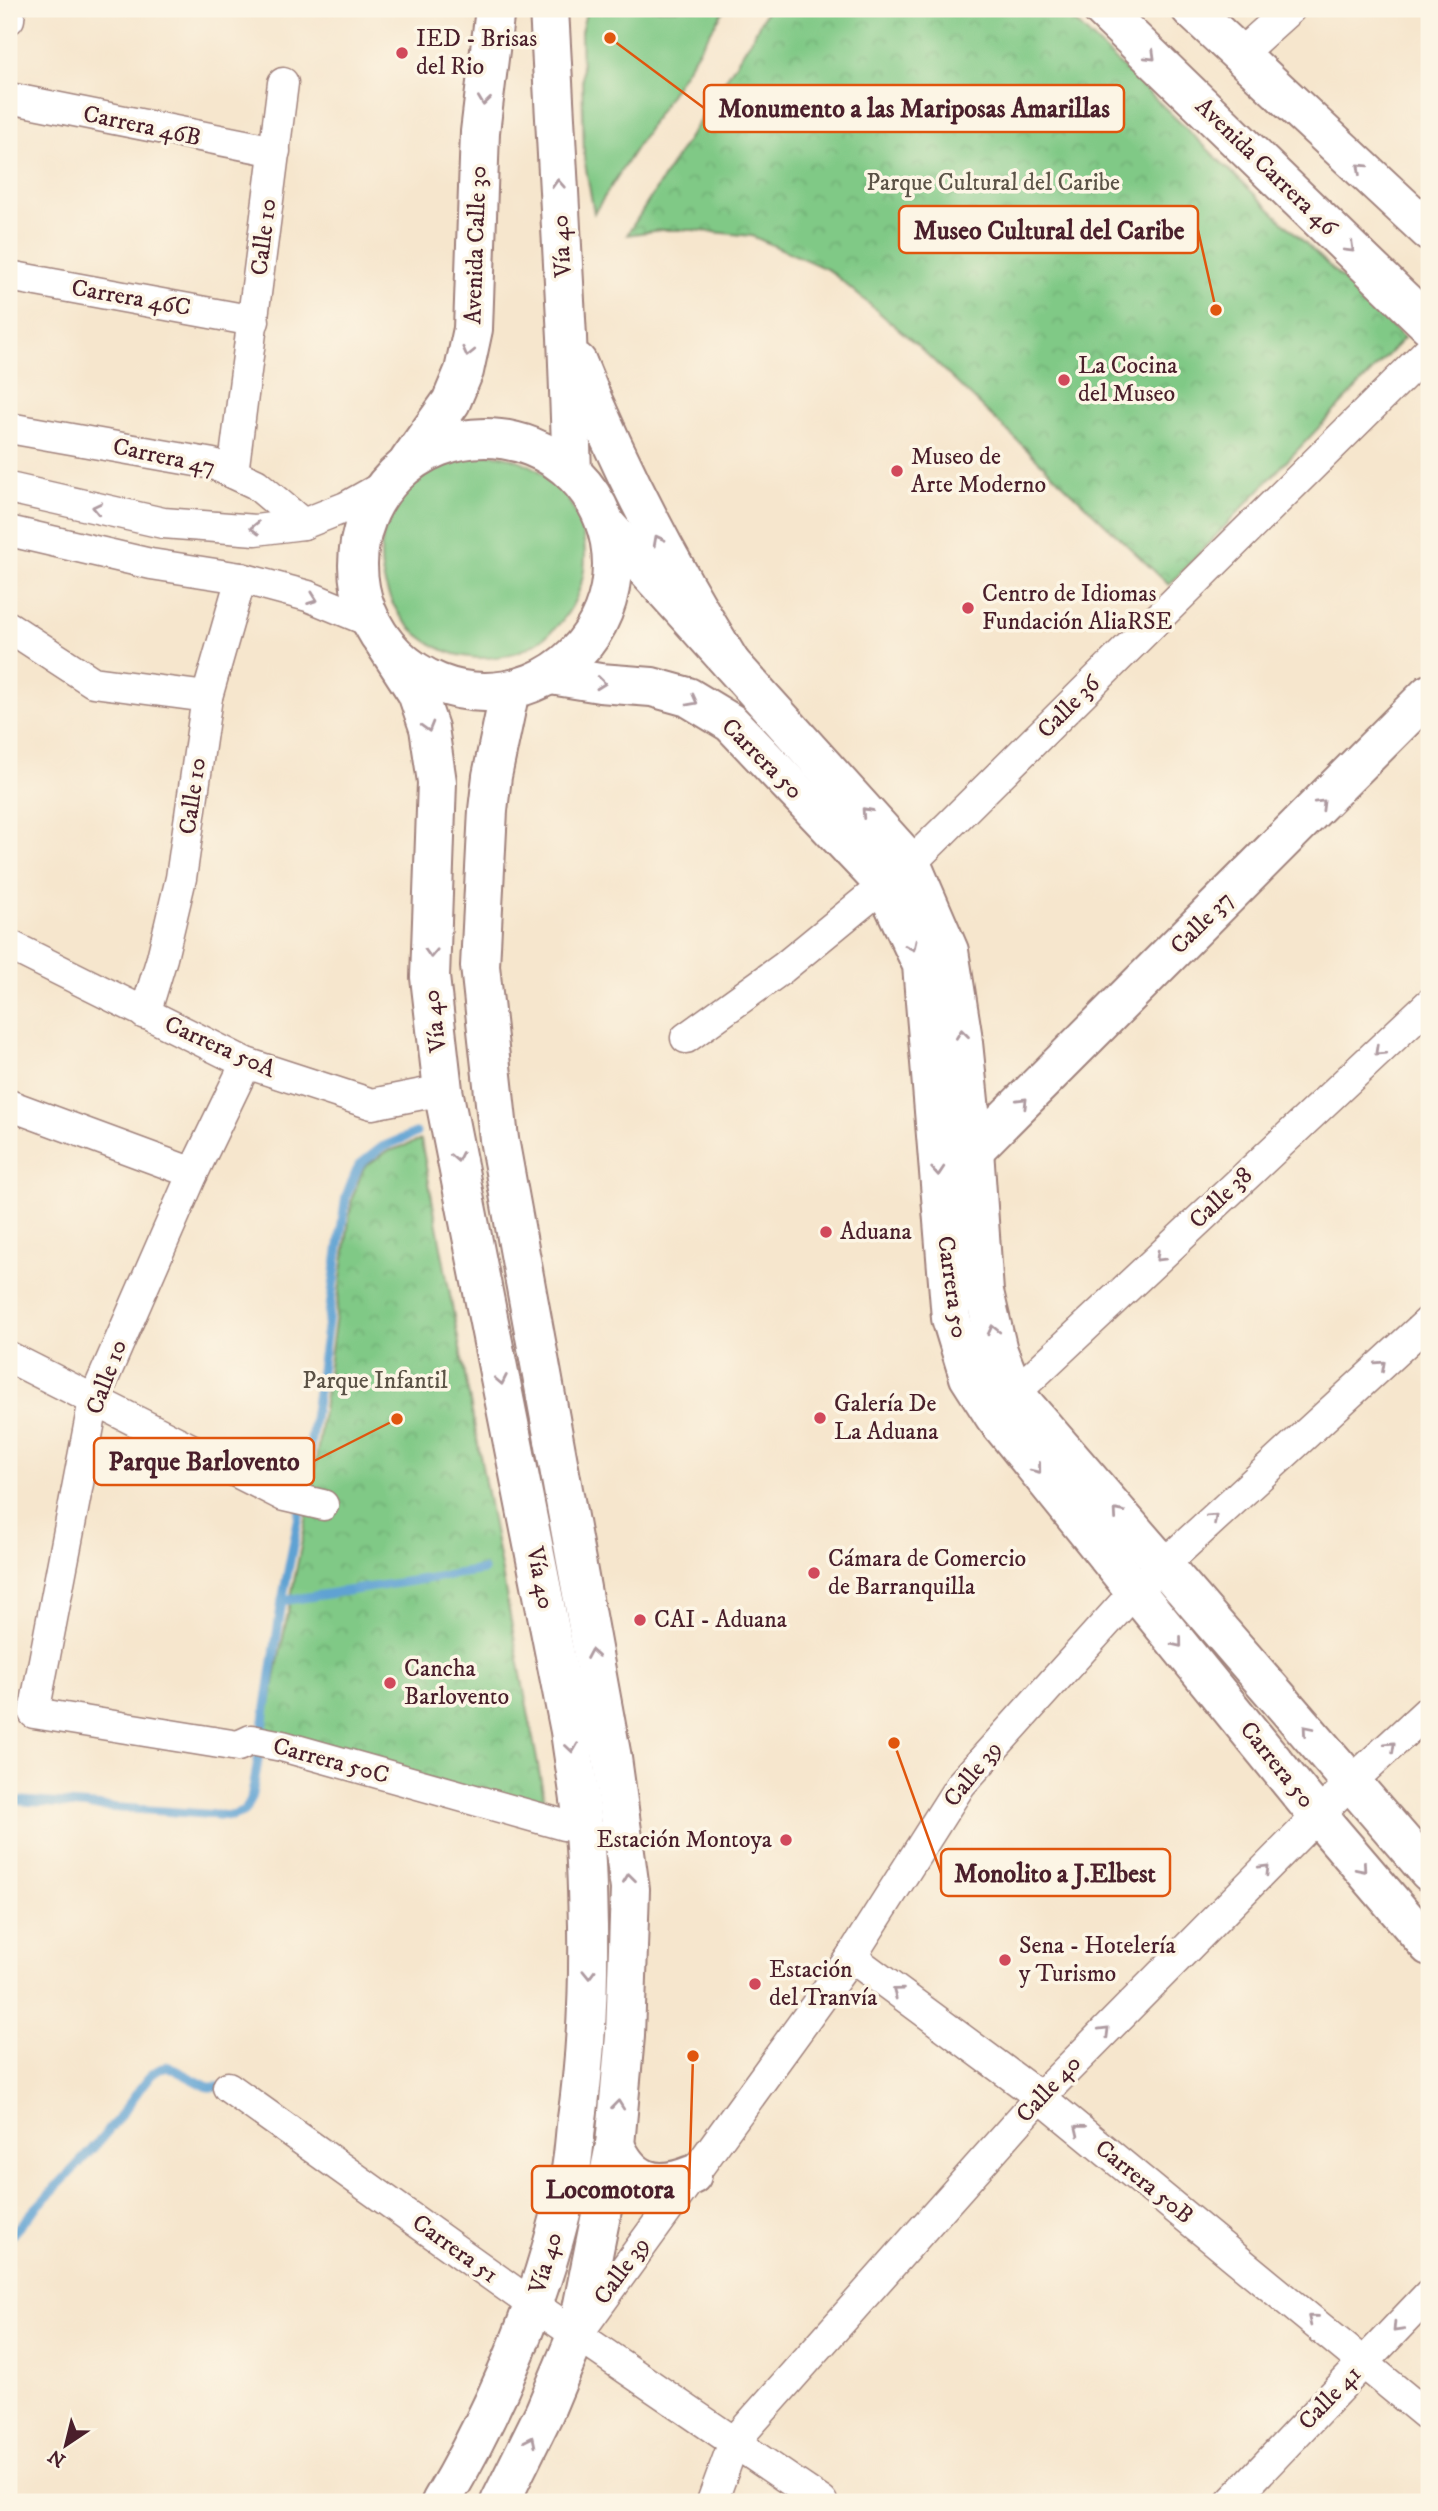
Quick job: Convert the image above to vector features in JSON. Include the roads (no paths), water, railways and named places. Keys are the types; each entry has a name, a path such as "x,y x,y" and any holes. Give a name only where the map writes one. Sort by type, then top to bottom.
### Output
{"main road":[{"name":"Avenida Calle 30","path":"379,633 361,594 358,565 361,536 371,508 451,402 464,371 473,329 480,132 495,9"},
{"name":"Avenida Carrera 46","path":"1102,9 1429,325"},
{"path":"1191,9 1429,231"},
{"name":"Vía 40","path":"553,12 572,472"},
{"path":"567,337 601,422 639,504 682,585 730,662"},
{"path":"379,633 411,668 442,685 475,692 509,691 551,675 578,653 598,625 610,593 613,559 606,525 592,497 572,472 542,452 509,440 472,439 437,447 397,475"},
{"name":"Carrera 50","path":"606,525 730,662 897,874 949,951 962,1033 984,1292 998,1351 1003,1404 1135,1591 1318,1816 1429,1946"},
{"name":"Vía 40","path":"379,633 417,693 435,756 437,782 430,976 443,1090 569,1731 584,1827 589,1989 585,2064 569,2181 550,2254 533,2305 498,2391 441,2502"},
{"name":"Carrera 50","path":"551,675 600,683 652,687 688,696 731,723 897,874 922,965 951,1318 969,1377 1003,1404 1163,1564 1429,1872"},
{"name":"Vía 40","path":"500,2502 544,2413 578,2334 614,2145 625,2036 630,1889 612,1758 499,1139 480,966 488,810 509,691"},
{"name":"Calle 37","path":"974,1150 1429,694"},
{"path":"614,2145 622,2162 636,2175 654,2182 674,2182 692,2175"}],"street":[{"path":"9,19 10,9"},
{"path":"1239,55 1290,9"},
{"name":"Calle 10","path":"233,473 283,83"},
{"name":"Carrera 46B","path":"9,98 275,151"},
{"name":"Carrera 46C","path":"9,276 254,321"},
{"name":"Calle 36","path":"686,1038 783,968 897,874 1429,350"},
{"name":"Carrera 47","path":"9,428 213,464 256,484 303,524"},
{"path":"9,488 163,523 256,530 303,524 346,507 397,475"},
{"path":"9,531 151,564 242,578 308,596 379,633"},
{"name":"Calle 10","path":"145,1014 162,958 181,878 207,697 242,578"},
{"path":"9,627 93,682 207,697"},
{"name":"Carrera 50A","path":"9,945 246,1063 372,1104 443,1090"},
{"name":"Calle 38","path":"1003,1404 1429,1004"},
{"name":"Calle 10","path":"34,1713 94,1400 193,1173 246,1063"},
{"path":"9,1105 193,1173"},
{"name":"Calle 39","path":"578,2334 851,1957 961,1784 1135,1591 1429,1321"},
{"path":"9,1357 288,1498 323,1505"},
{"name":"Calle 40","path":"712,2502 734,2442 1040,2097 1352,1781 1429,1710"},
{"name":"Carrera 50C","path":"34,1713 238,1746 251,1740 282,1746 564,1825 584,1827"},
{"name":"Carrera 50B","path":"851,1957 1040,2097 1429,2417"},
{"name":"Carrera 51","path":"229,2087 533,2305 822,2502"},
{"name":"Calle 41","path":"1231,2502 1429,2294"}],"waterway":[{"path":"9,1800 232,1816 245,1811 251,1799 257,1767 282,1601 303,1496 346,1196 359,1165 382,1147 416,1133"},
{"path":"282,1601 483,1570"},
{"path":"9,2238 101,2139 145,2081 155,2072 167,2066 208,2087 223,2087"}],"place":[{"name":"Monumento a las Mariposas Amarillas","path":"610,38"},
{"name":"IED - Brisas del Rio","path":"402,53"},
{"name":"Museo Cultural del Caribe","path":"1216,310"},
{"name":"La Cocina del Museo","path":"1064,380"},
{"name":"Museo de Arte Moderno","path":"897,471"},
{"name":"Centro de Idiomas Fundación AliaRSE","path":"968,608"},
{"name":"Aduana","path":"826,1232"},
{"name":"Galería De La Aduana","path":"820,1418"},
{"name":"Parque Barlovento","path":"397,1419"},
{"name":"Cámara de Comercio de Barranquilla","path":"814,1573"},
{"name":"CAI - Aduana","path":"640,1620"},
{"name":"Cancha Barlovento","path":"390,1683"},
{"name":"Monolito a J.Elbest","path":"894,1743"},
{"name":"Estación Montoya","path":"786,1840"},
{"name":"Sena - Hotelería y Turismo","path":"1005,1960"},
{"name":"Estación del Tranvía","path":"755,1984"},
{"name":"Locomotora","path":"693,2056"}],"park label":[{"name":"Parque Cultural del Caribe","path":"993,183"},
{"name":"Parque Infantil","path":"375,1381"}]}
